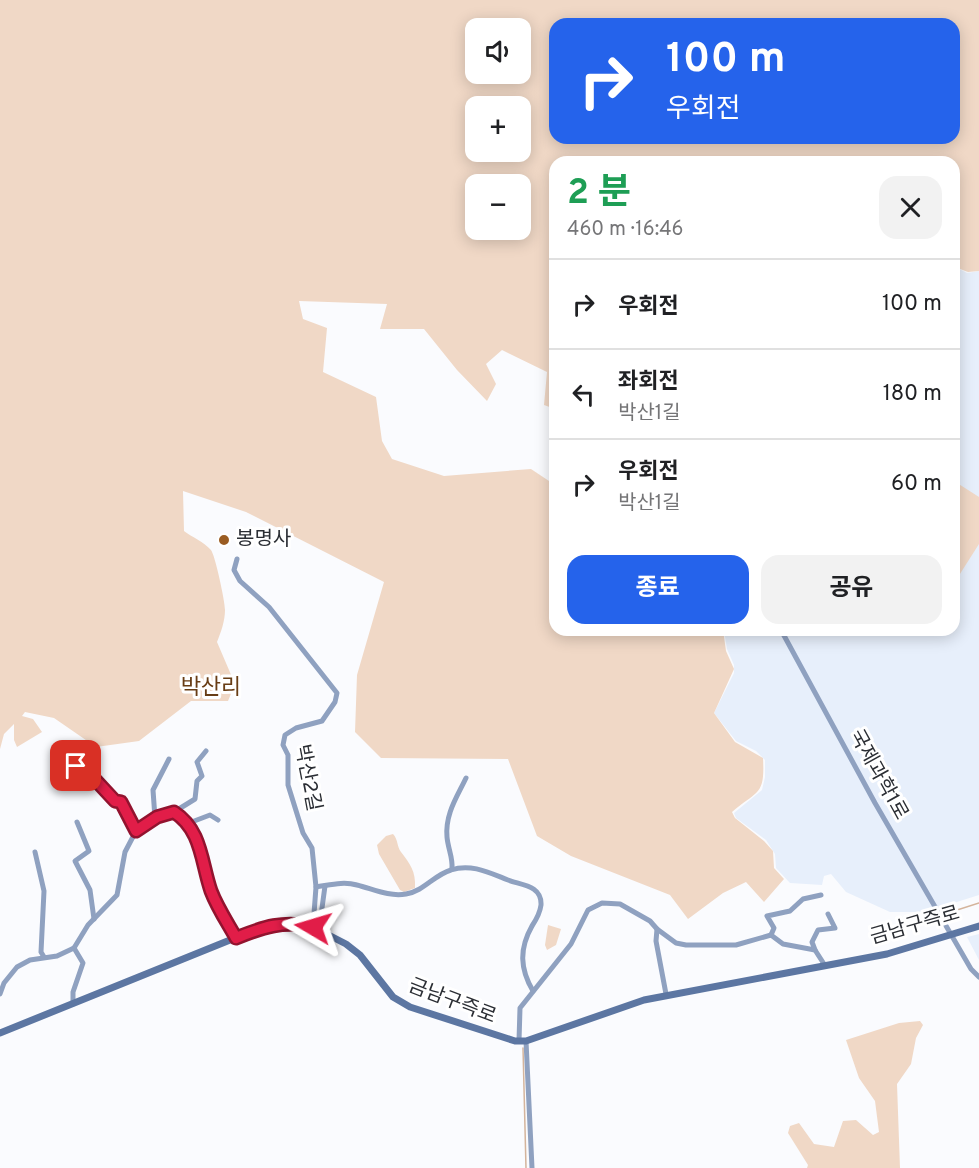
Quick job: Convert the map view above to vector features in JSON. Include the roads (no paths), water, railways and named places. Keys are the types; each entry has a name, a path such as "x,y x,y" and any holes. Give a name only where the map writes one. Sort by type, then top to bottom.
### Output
{"main road":[{"name":"금남구즉로","path":"0,1033 277,923 295,922 316,928 353,950 393,997 410,1007 492,1035 523,1041 666,994 887,954 979,926"}],"street":[{"name":"박산2길","path":"237,559 234,570 240,581 269,607 337,693 335,702 322,722 296,728 285,735 283,745 288,755 288,785 303,833 312,848 316,887 316,928"},
{"name":"국제과학1로","path":"784,636 875,803 971,969 979,977"},
{"path":"0,994 4,983 17,967 30,960 57,956 74,948 80,935 117,895 125,852 136,831 154,818 174,812 195,799 197,781 202,776 197,762 206,751"},
{"path":"154,818 153,790 169,759"},
{"path":"66,771 76,766 89,773 110,796 121,802 136,831"},
{"path":"452,869 453,854 447,835 450,809 466,778"},
{"path":"174,812 189,823 199,847 211,891 236,938"},
{"path":"189,823 210,815 218,820"},
{"path":"77,822 89,851 75,861 90,890 94,919"},
{"path":"35,852 44,891 41,952 44,957"},
{"path":"316,887 347,883 383,892 405,894 426,886 452,869 486,870 509,880 524,883 536,891 541,906 527,936 522,954 524,975 533,991"},
{"path":"316,928 325,886"},
{"path":"771,935 774,928 767,916 790,911 803,899 821,895"},
{"path":"532,1168 520,1008 572,944 583,916 595,905 610,902 620,904 650,921 676,943 686,945 736,945 771,935"},
{"path":"824,964 812,942 818,930 835,928 828,914"},
{"path":"657,929 656,941 666,994"},
{"path":"771,935 783,944 815,950"},
{"path":"72,1004 73,992 83,963 74,948"}],"waterway":[{"path":"954,911 979,903"},
{"path":"523,1048 526,1168"}],"place":[{"name":"봉명사","path":"224,540"}],"district":[{"name":"박산리","path":"211,688"}]}
